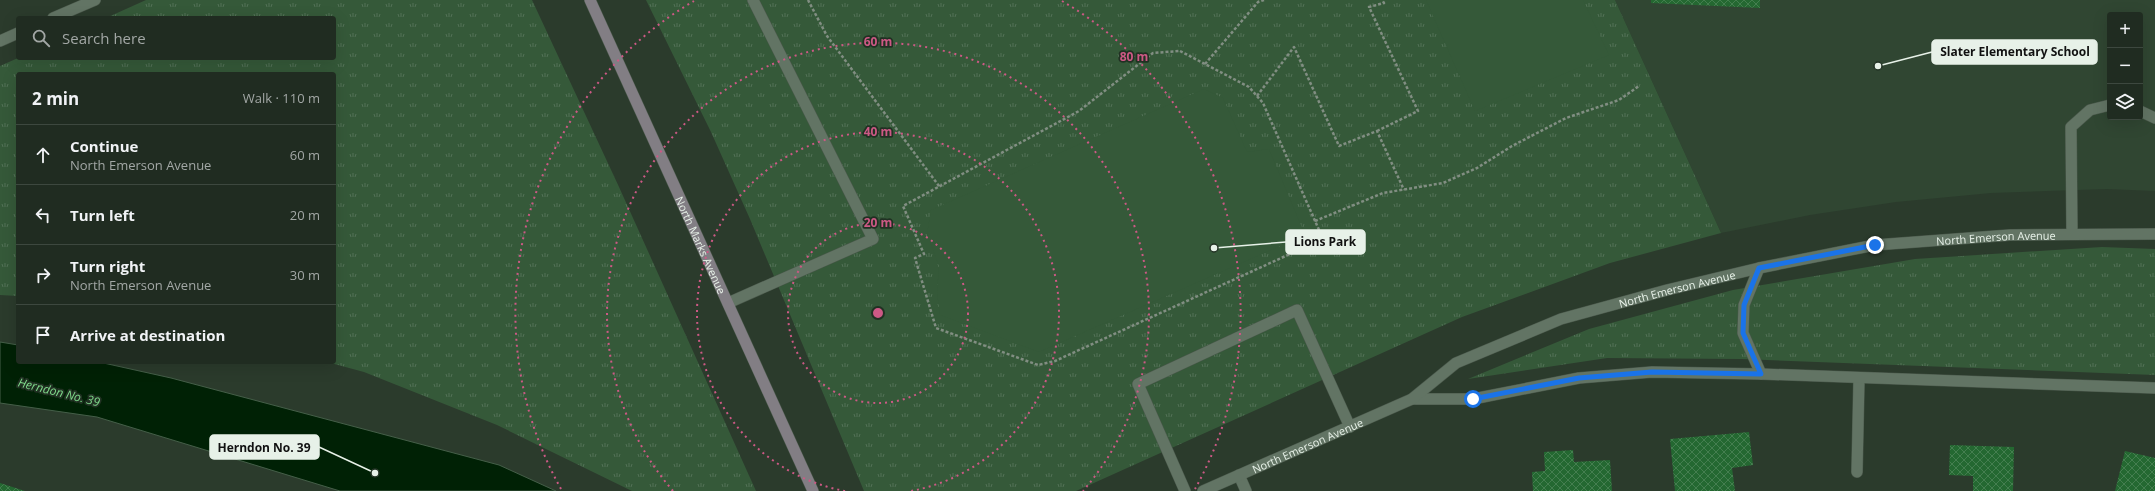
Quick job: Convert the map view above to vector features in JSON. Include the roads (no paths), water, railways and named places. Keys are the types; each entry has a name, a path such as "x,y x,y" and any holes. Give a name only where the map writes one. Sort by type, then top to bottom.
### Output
{"main road":[{"name":"North Marks Avenue","path":"590,0 813,491"}],"street":[{"path":"58,16 95,0"},
{"path":"728,303 873,239 753,0"},
{"path":"0,41 16,34"},
{"path":"2072,234 2071,127 2090,110 2107,106"},
{"path":"2143,112 2155,118"},
{"name":"North Emerson Avenue","path":"1203,491 1412,398 1456,363 1561,319 1667,290 1759,268 1875,245 2010,235 2155,234"},
{"path":"1759,268 1744,305 1743,333 1761,374"},
{"path":"1186,491 1138,384 1297,310 1350,426"},
{"name":"North Emerson Avenue","path":"1412,398 1473,399 1579,378 1652,372 1761,374 1859,379 2155,388"},
{"path":"1857,472 1859,379"},
{"path":"1239,475 1246,491"}],"water":[{"path":"0,342 16,345 16,364 108,364 171,378 499,465 556,491 340,491 97,417 0,403"}],"place":[{"name":"Slater Elementary School","path":"1878,66"},
{"name":"Lions Park","path":"1214,248"},
{"name":"Herndon No. 39","path":"375,473"}]}
